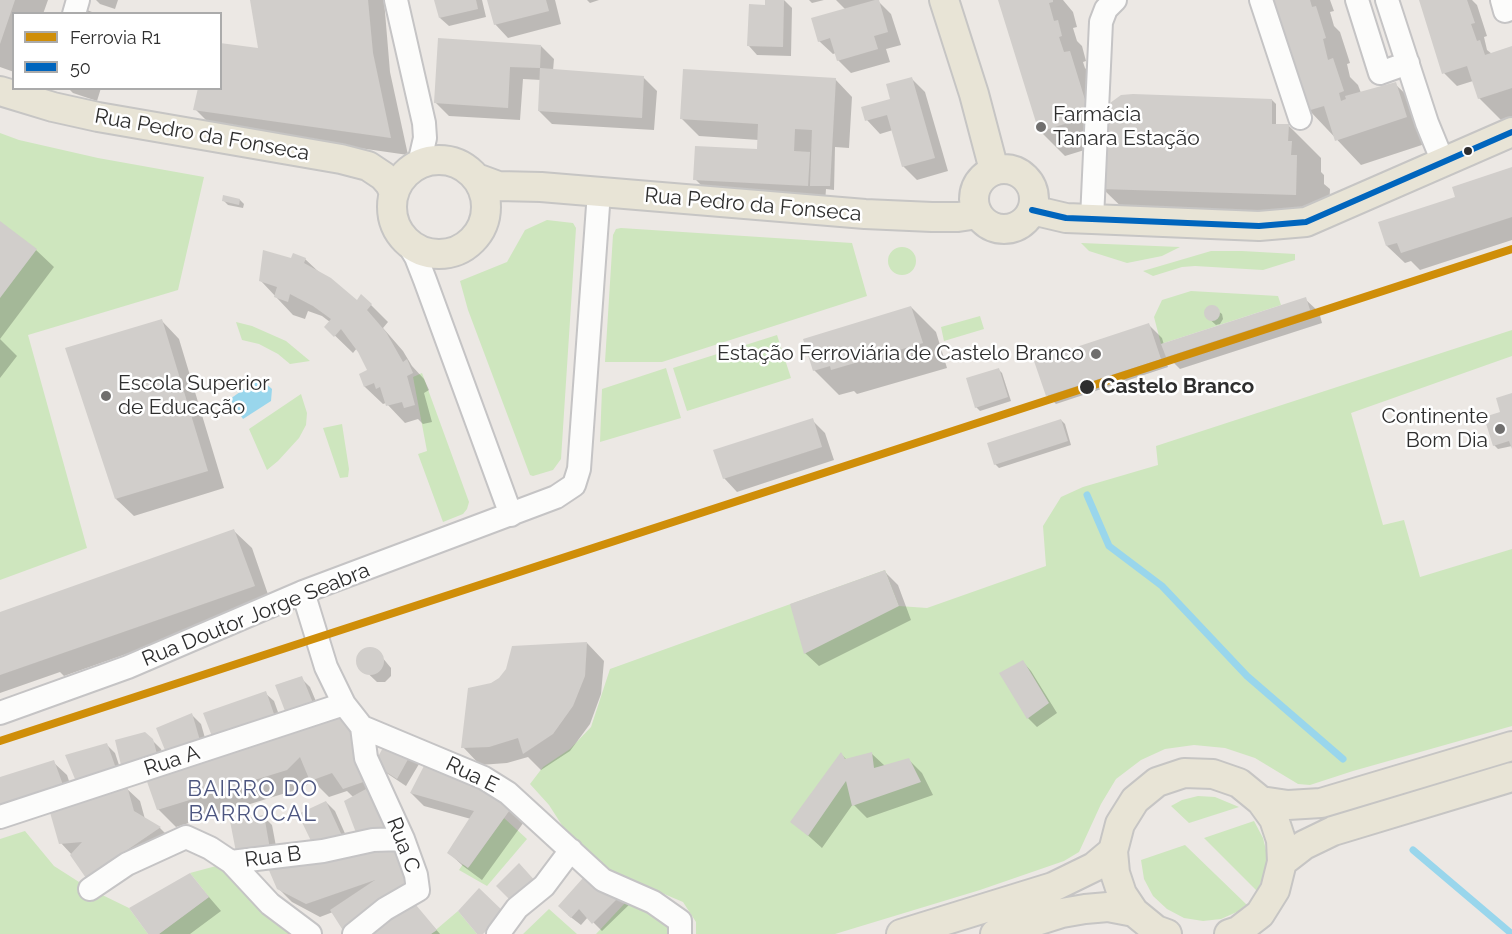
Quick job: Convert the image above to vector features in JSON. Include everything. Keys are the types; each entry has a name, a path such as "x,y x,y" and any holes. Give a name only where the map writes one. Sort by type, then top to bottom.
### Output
{"main road":[{"path":"944,0 974,94 994,170"},
{"name":"Rua Pedro da Fonseca","path":"0,91 53,98 98,117 368,166 383,176 394,193"},
{"path":"1032,210 1066,218 1259,226 1306,222 1512,132"},
{"path":"432,160 452,161 470,170 479,179 485,193 487,208 484,223 478,235 469,244 451,253 431,254 418,250 400,234 392,214 394,193 399,181 408,171 432,160"},
{"path":"1012,169 1026,178 1034,193 1032,210 1022,222 1004,229 988,224 978,214 973,196 975,188 980,180 994,170 1012,169"},
{"name":"Rua Pedro da Fonseca","path":"479,179 498,186 541,187 865,214 932,218 978,214"},
{"path":"484,223 503,203 528,188"},
{"path":"1261,801 1288,805 1321,803 1512,746"},
{"path":"1167,934 1156,930 1134,912 1122,894 1115,873 1113,851 1120,824 1135,800 1158,782 1184,773 1213,774 1239,783 1261,801 1274,819 1281,840 1282,862 1275,890 1260,914 1238,931 1229,934"},
{"path":"1282,862 1304,845 1333,831 1512,777"},
{"path":"901,934 1053,887 1094,867 1113,851"},
{"path":"995,934 1062,913 1085,909 1108,907 1134,912"}],"street":[{"path":"396,0 424,123 425,138 419,164"},
{"path":"1092,219 1101,22 1106,9 1115,0"},
{"path":"1261,0 1300,118"},
{"path":"1357,0 1380,73 1408,63"},
{"path":"1387,0 1427,123 1443,162"},
{"path":"1502,0 1505,11 1512,8"},
{"name":"Rua Doutor Jorge Seabra","path":"0,713 128,667 303,592 511,515 556,497 574,485 578,478 599,192"},
{"path":"407,242 425,280 511,515"},
{"name":"Rua E","path":"303,592 327,667 344,704 362,727 484,778 508,793 603,880 652,902 680,921 680,934"},
{"name":"Rua A","path":"0,817 344,704"},
{"name":"Rua C","path":"354,934 385,909 418,890 416,875 403,839 366,758 362,727"},
{"name":"Rua B","path":"90,889 127,864 186,837 210,848 231,862 323,851 374,840 403,839"},
{"path":"498,934 517,908 544,886 571,850"},
{"path":"231,862 270,904 310,934"}],"green space":[{"path":"0,133 19,140 98,158 204,177 178,290 28,335 87,548 0,580"},
{"path":"547,220 573,223 576,228 561,459 553,470 533,476 530,475 468,310 460,281 507,262 525,230"},
{"path":"616,229 852,243 867,296 662,362 605,362 613,235"},
{"path":"1081,243 1180,247 1162,256 1127,263 1089,251"},
{"path":"902,247 912,251 916,261 912,271 902,275 892,271 888,261 892,251"},
{"path":"1211,251 1295,254 1295,260 1263,270 1195,266 1182,267 1153,276 1143,271"},
{"path":"1191,291 1278,296 1281,305 1161,344 1154,317 1162,300"},
{"path":"980,316 984,329 944,341 941,327"},
{"path":"236,322 252,326 286,341 310,361 290,364 278,354 259,344 242,340"},
{"path":"1512,330 1512,356 1351,413 1383,525 1404,520 1420,577 1512,549 1512,726 1310,785 1298,784 1255,758 1225,748 1194,745 1165,749 1141,760 1116,779 1101,804 1079,852 1064,861 980,890 835,934 696,934 696,922 683,902 612,872 567,833 549,805 530,784 543,767 570,749 591,727 610,669 885,570 899,606 927,608 1046,566 1043,526 1061,497 1083,487 1158,465 1156,446"},
{"path":"777,335 791,378 687,411 673,368"},
{"path":"666,368 681,418 600,442 602,389"},
{"path":"422,373 469,502 463,514 443,522 418,454 427,451 413,377"},
{"path":"301,394 307,413 306,425 299,438 267,470 249,429"},
{"path":"342,424 349,469 348,477 340,478 323,428"},
{"path":"1198,796 1215,797 1239,807 1189,823 1171,806 1182,800"},
{"path":"504,818 527,839 487,886 459,870 463,864 469,867"},
{"path":"1254,821 1263,838 1267,854 1266,870 1257,891 1204,838"},
{"path":"25,831 54,866 90,889 129,908 148,934 0,934 0,839"},
{"path":"1185,845 1247,904 1239,911 1221,919 1203,921 1184,918 1167,909 1153,896 1144,879 1141,860"},
{"path":"231,862 307,934 159,934 209,897 190,873"},
{"path":"653,902 680,934 596,934 625,903"},
{"path":"549,909 577,934 523,934"},
{"path":"458,911 477,934 431,934"}],"water":[{"path":"254,382 264,382 272,389 271,401 243,419 230,399"}],"building":[{"path":"0,0 15,0 0,44"},
{"path":"250,0 368,0 373,53 391,138 193,110 198,90 222,90 222,43 258,48"},
{"path":"434,0 476,0 478,9 439,18"},
{"path":"487,0 546,0 549,11 494,25"},
{"path":"765,0 784,0 783,47 747,46 749,4 765,5"},
{"path":"879,0 888,32 874,36 878,49 837,61 830,38 818,42 811,18"},
{"path":"998,0 1053,0 1049,3 1054,21 1058,20 1062,36 1059,37 1064,52 1070,51 1090,116 1039,132"},
{"path":"1272,0 1310,0 1312,7 1316,6 1326,38 1323,39 1328,60 1333,58 1344,91 1339,93 1341,101 1346,99 1345,96 1396,82 1407,117 1335,141 1324,106 1307,111"},
{"path":"1419,0 1467,0 1475,23 1471,24 1485,55 1512,46 1512,88 1478,99 1467,66 1442,74"},
{"path":"438,38 541,45 540,68 510,67 508,108 434,103"},
{"path":"540,68 644,76 642,118 538,111"},
{"path":"683,69 836,78 830,186 810,186 812,130 795,129 794,151 810,152 808,186 693,180 695,146 757,149 758,124 680,119"},
{"path":"912,77 935,158 902,167 887,115 865,121 861,107 890,99 886,84"},
{"path":"1121,95 1272,99 1272,124 1289,124 1288,141 1292,141 1291,155 1297,155 1296,195 1101,189 1106,117 1108,118 1110,103"},
{"path":"1512,167 1512,217 1401,253 1397,243 1386,246 1378,222 1455,197 1452,187"},
{"path":"223,195 240,199 239,205 222,201"},
{"path":"0,221 37,249 0,298"},
{"path":"263,250 291,258 293,253 306,258 304,263 331,278 357,300 361,294 372,304 367,310 386,332 403,362 407,359 413,373 407,376 415,405 404,408 402,402 386,406 380,387 376,389 374,383 364,387 359,374 367,370 358,352 341,329 334,337 324,327 331,319 290,294 288,302 274,297 277,287 259,281"},
{"path":"1306,297 1310,310 1166,357 1161,344"},
{"path":"1212,305 1220,313 1212,321 1204,313"},
{"path":"911,306 923,343 831,370 830,366 813,371 803,339"},
{"path":"162,319 208,471 115,499 65,348"},
{"name":"Estação Ferroviária de Castelo Branco","path":"1149,323 1161,359 1046,396 1034,361"},
{"path":"999,368 1008,397 975,408 966,378"},
{"name":"Continente Bom Dia","path":"1512,393 1512,449 1509,441 1493,446 1484,417 1500,412 1496,398"},
{"path":"813,418 822,447 723,479 713,450"},
{"path":"1061,419 1068,441 994,465 987,443"},
{"path":"234,529 255,586 0,675 0,612"},
{"path":"885,570 899,606 804,654 790,604"},
{"path":"587,642 585,676 573,706 553,734 523,754 518,738 489,747 461,748 468,688 491,683 499,678 506,669 512,646"},
{"path":"370,647 380,651 384,661 380,671 370,675 360,671 356,661 360,651"},
{"path":"1023,660 1049,703 1027,719 999,673"},
{"path":"302,676 313,703 285,711 275,685"},
{"path":"266,691 275,717 213,739 203,713"},
{"path":"192,713 201,744 167,755 156,728"},
{"path":"345,714 354,748 369,780 343,789 332,773 310,781 300,757 287,770 157,810 145,776"},
{"path":"145,732 153,739 157,754 121,765 115,740"},
{"path":"107,743 118,774 75,779 65,755"},
{"path":"385,744 411,754 397,779 374,764"},
{"path":"841,752 845,759 872,752 874,768 909,758 921,782 852,806 846,781 808,836 790,822"},
{"path":"54,760 63,785 0,806 0,777"},
{"path":"426,762 517,800 468,868 447,853 474,811 410,793"},
{"path":"127,786 134,811 161,827 86,878 70,855 82,842 59,844 49,809"},
{"path":"366,789 389,830 358,838 344,801"},
{"path":"326,801 343,838 313,845 298,814"},
{"path":"264,815 270,849 236,852 230,821"},
{"path":"399,849 410,884 344,932 330,910 375,880 306,904 277,889 268,868"},
{"path":"519,863 537,883 515,905 496,886"},
{"path":"591,869 626,890 592,924 579,909 571,918 558,906"},
{"path":"190,873 209,897 159,934 148,934 129,908"},
{"path":"479,888 505,913 483,934 477,934 458,911"},
{"path":"416,905 437,930 431,934 368,934"}],"waterway":[{"path":"1087,495 1109,546 1162,586 1247,676 1343,759"},
{"path":"1413,850 1512,934"}],"rail line":[{"name":"R1","path":"0,741 1512,249"}],"transit line":[{"name":"50","path":"1032,210 1066,218 1259,226 1306,222 1512,132"}],"place":[{"name":"Farmácia Tanara Estação","path":"1041,127"},
{"name":"Estação Ferroviária de Castelo Branco","path":"1096,354"},
{"name":"Castelo Branco","path":"1087,387"},
{"name":"Escola Superior de Educação","path":"106,396"},
{"name":"Continente Bom Dia","path":"1500,429"}],"district":[{"name":"BAIRRO DO BARROCAL","path":"253,802"}]}
